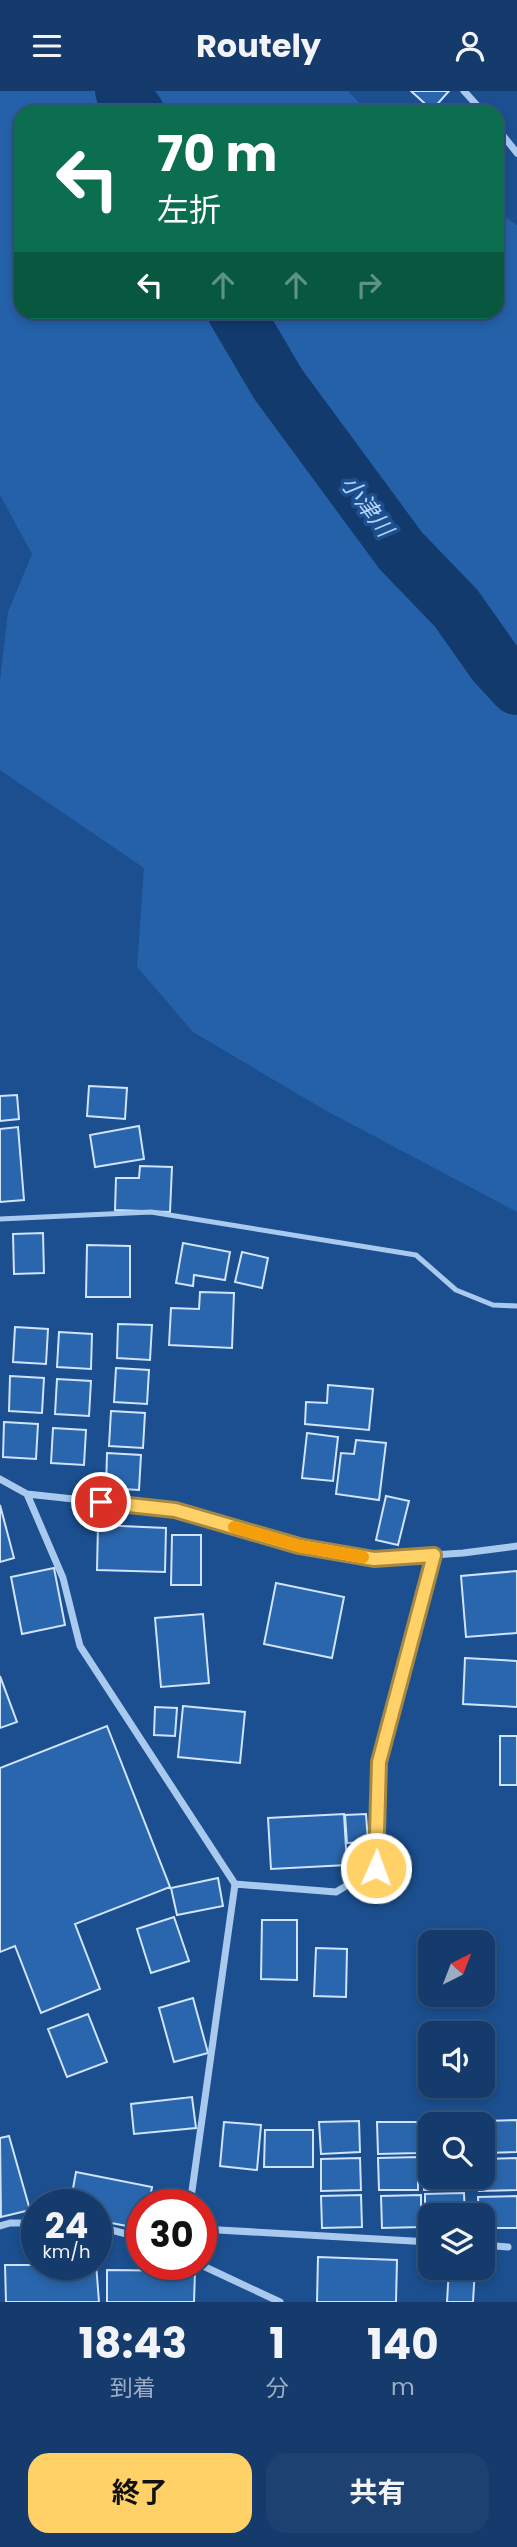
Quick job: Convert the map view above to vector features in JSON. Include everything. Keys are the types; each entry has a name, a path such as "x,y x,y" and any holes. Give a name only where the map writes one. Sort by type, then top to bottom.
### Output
{"street":[{"path":"464,91 477,105"},
{"path":"504,137 517,153"},
{"path":"0,1479 27,1494 175,1510 299,1546 374,1559 517,1546"},
{"path":"27,1494 63,1578 80,1646 235,1884 192,2189"},
{"path":"235,1884 335,1892 376,1868 379,1762 434,1555"},
{"path":"0,2226 21,2223"},
{"path":"217,2230 418,2241"},
{"path":"495,2246 508,2247"},
{"path":"217,2272 280,2302"}],"lane":[{"path":"0,1219 151,1212 416,1255 456,1290 493,1305 517,1306"}],"shaded area":[{"path":"0,91 348,91 361,105 14,105 14,319 504,319 504,217 517,225 517,1212 323,1109 193,1032 137,967 144,868 0,770 0,680 8,612 32,554 0,495"}],"building":[{"path":"411,91 449,91 436,105 426,105"},
{"path":"89,1086 127,1088 125,1119 87,1116"},
{"path":"17,1095 19,1119 0,1121 0,1096"},
{"path":"139,1126 144,1159 95,1167 90,1135"},
{"path":"18,1127 24,1200 0,1202 0,1129"},
{"path":"140,1166 172,1167 170,1212 115,1210 116,1178 139,1178"},
{"path":"43,1233 44,1273 14,1274 13,1234"},
{"path":"183,1243 230,1252 225,1280 194,1275 193,1286 176,1283"},
{"path":"87,1245 130,1246 130,1297 86,1297"},
{"path":"242,1252 268,1258 262,1288 235,1282"},
{"path":"200,1292 234,1293 232,1348 169,1345 171,1308 199,1309"},
{"path":"118,1324 152,1325 150,1360 117,1358"},
{"path":"15,1327 48,1329 46,1364 13,1362"},
{"path":"59,1332 92,1334 91,1369 57,1367"},
{"path":"116,1368 149,1370 147,1404 114,1402"},
{"path":"10,1376 44,1378 42,1413 9,1411"},
{"path":"57,1379 91,1381 89,1416 55,1414"},
{"path":"328,1385 373,1389 369,1430 305,1424 306,1402 327,1403"},
{"path":"111,1411 145,1413 143,1448 109,1446"},
{"path":"4,1422 38,1424 36,1459 3,1457"},
{"path":"53,1428 86,1430 84,1465 51,1463"},
{"path":"307,1433 338,1437 333,1481 302,1478"},
{"path":"356,1440 386,1443 379,1500 336,1494 341,1453 354,1454"},
{"path":"107,1453 141,1455 139,1490 106,1488"},
{"path":"386,1496 409,1501 398,1545 376,1540"},
{"path":"0,1505 14,1558 0,1562"},
{"path":"98,1525 166,1528 165,1572 97,1570"},
{"path":"172,1535 201,1535 201,1585 171,1585"},
{"path":"54,1568 65,1625 22,1634 11,1577"},
{"path":"517,1571 517,1633 466,1637 461,1576"},
{"path":"276,1583 344,1597 332,1658 264,1644"},
{"path":"203,1614 209,1683 161,1687 155,1618"},
{"path":"465,1658 517,1661 517,1707 463,1704"},
{"path":"0,1676 17,1722 0,1728"},
{"path":"183,1706 245,1712 240,1763 178,1757"},
{"path":"155,1707 177,1708 175,1736 154,1735"},
{"path":"107,1726 170,1887 75,1924 100,1989 41,2013 15,1946 0,1952 0,1768"},
{"path":"500,1736 517,1736 517,1785 500,1785"},
{"path":"344,1814 347,1865 271,1869 268,1818"},
{"path":"366,1814 368,1842 347,1843 345,1815"},
{"path":"218,1878 223,1906 177,1915 171,1888"},
{"path":"174,1917 189,1961 151,1973 137,1929"},
{"path":"262,1920 297,1920 297,1980 261,1979"},
{"path":"316,1948 347,1949 346,1997 314,1996"},
{"path":"193,1998 208,2053 174,2062 159,2008"},
{"path":"88,2014 107,2062 67,2077 48,2029"},
{"path":"192,2097 196,2128 134,2134 131,2104"},
{"path":"517,2120 517,2152 495,2153 495,2121"},
{"path":"359,2121 360,2152 321,2154 319,2122"},
{"path":"224,2122 261,2125 257,2170 220,2166"},
{"path":"377,2122 417,2122 418,2153 378,2154"},
{"path":"265,2130 313,2130 313,2167 264,2167"},
{"path":"9,2136 24,2189 21,2189 21,2212 1,2217 0,2138"},
{"path":"418,2157 418,2190 379,2190 378,2158"},
{"path":"360,2158 361,2190 321,2191 321,2159"},
{"path":"517,2158 517,2190 479,2191 495,2189 495,2159"},
{"path":"76,2172 152,2187 126,2189 126,2226 112,2223 112,2189 73,2189"},
{"path":"464,2193 464,2203 425,2203 425,2194"},
{"path":"361,2195 362,2227 322,2228 321,2196"},
{"path":"421,2195 421,2203 418,2203 418,2227 382,2228 381,2196"},
{"path":"517,2196 517,2228 495,2228 495,2203 478,2203 478,2197"},
{"path":"318,2257 397,2260 396,2302 317,2302"},
{"path":"5,2265 21,2265 21,2280 97,2280 99,2302 6,2302"},
{"path":"112,2270 126,2270 126,2280 195,2280 194,2302 107,2302 107,2280 112,2280"},
{"path":"448,2280 474,2280 473,2302 447,2302"}],"waterway":[{"name":"小津川","path":"123,91 130,105"},
{"name":"小津川","path":"240,319 278,384 401,551 456,608 494,662 517,687"}],"slow traffic":[{"path":"234,1527 299,1546 363,1557"}],"route":[{"path":"101,1502 175,1510 299,1546 374,1559 434,1555 379,1762 376,1868"}]}
